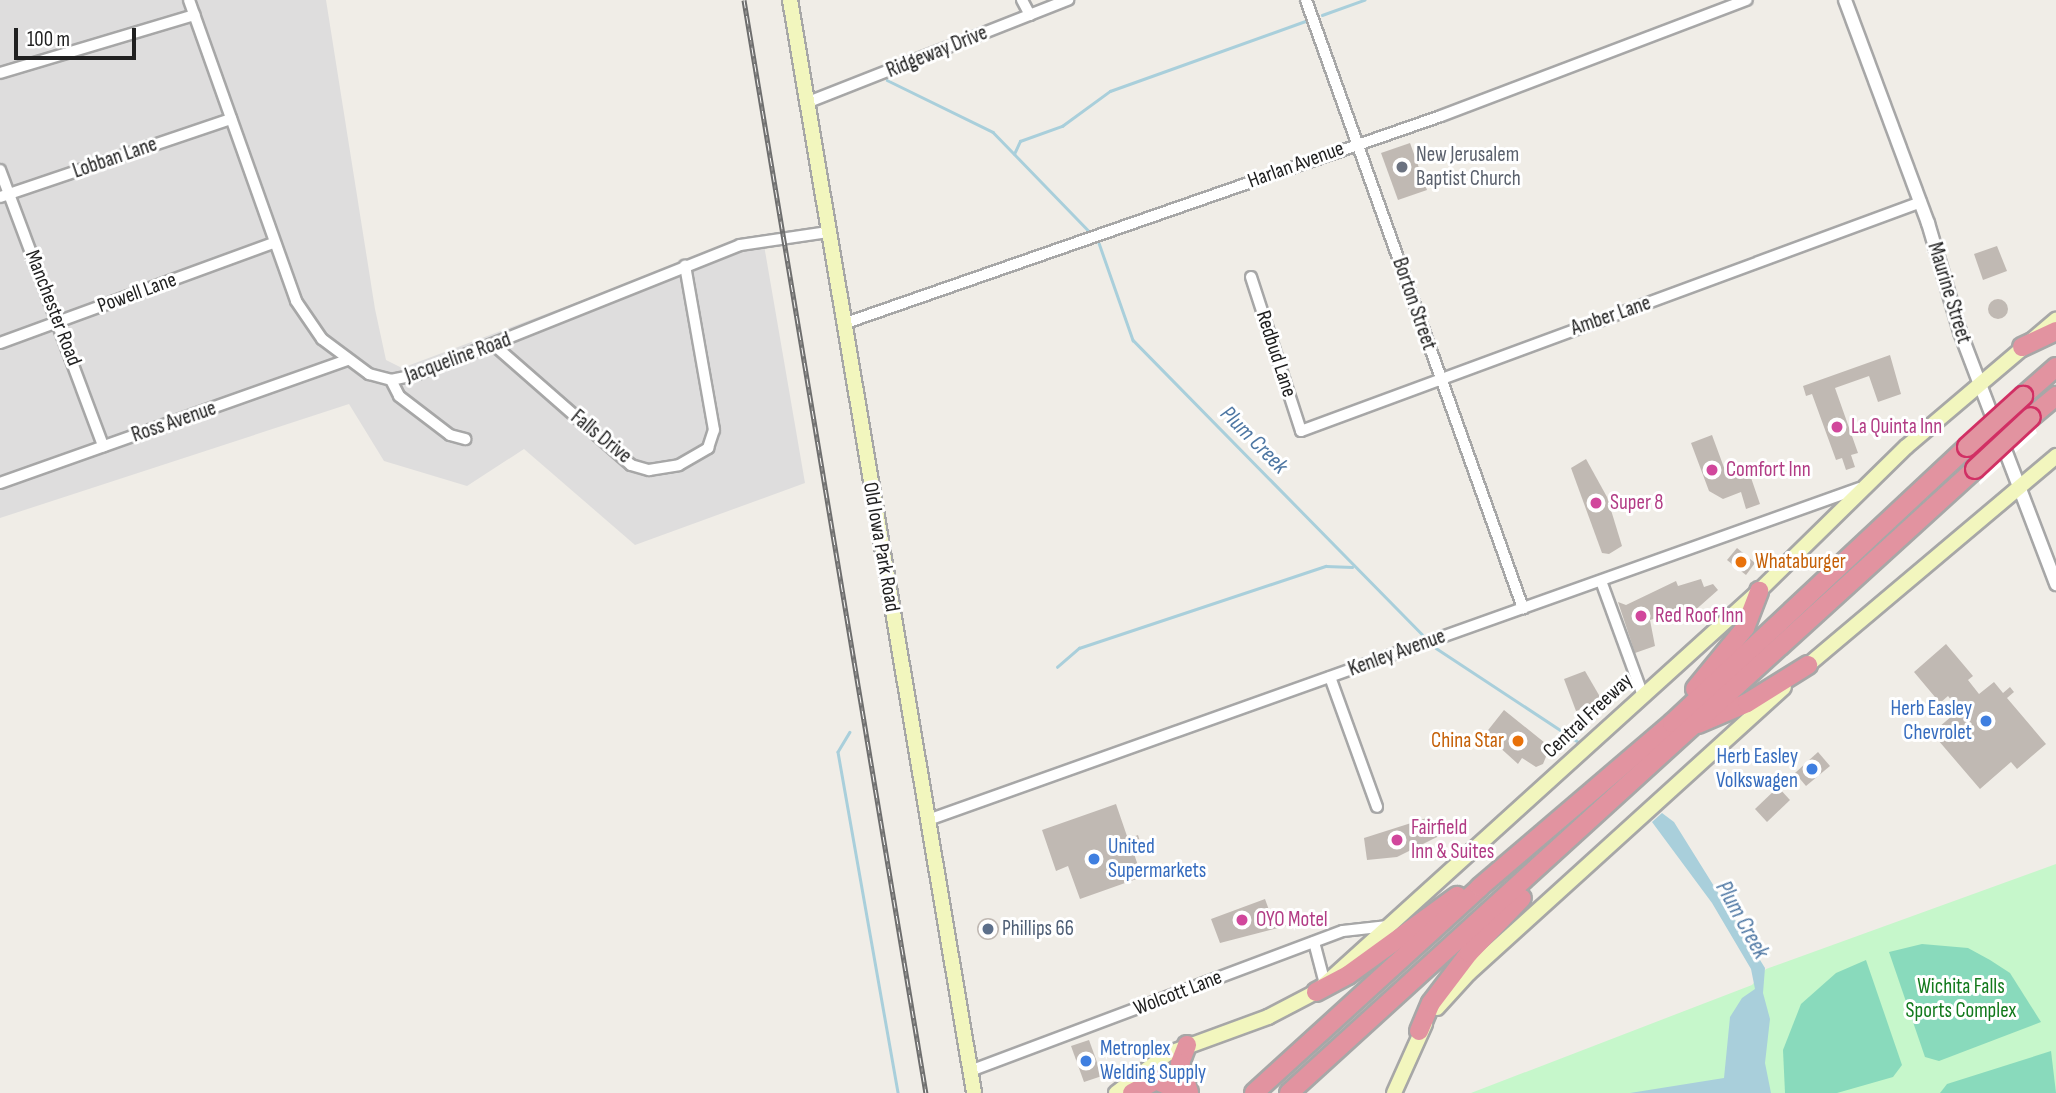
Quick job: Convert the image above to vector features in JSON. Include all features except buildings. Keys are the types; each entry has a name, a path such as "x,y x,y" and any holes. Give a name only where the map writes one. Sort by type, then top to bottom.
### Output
{"highway":[{"path":"2022,347 2056,331"},
{"path":"1289,1093 1565,844 1679,726 1967,447 2056,367"},
{"path":"1254,1093 1480,887 1679,726 2056,396"},
{"path":"1679,726 1745,628 1759,591"},
{"path":"1679,726 1747,703 1808,665"},
{"path":"1419,1031 1431,1003 1469,953 1541,879 1565,844"},
{"path":"1320,988 1348,975 1452,898 1480,887"},
{"path":"1187,1045 1180,1063 1187,1093"},
{"path":"1132,1093 1156,1080 1187,1093"}],"main road":[{"name":"Old Iowa Park Road","path":"790,0 974,1093"},
{"name":"Central Freeway","path":"1116,1093 1187,1045 1268,1017 1320,988 1759,591 1867,486 1979,383 2056,320"},
{"path":"1394,1093 1419,1031 1469,972 1808,665 2019,490 2056,456"}],"street":[{"name":"Jacqueline Road","path":"189,0 274,243 303,316 348,360 391,380 494,345 685,266 755,241 828,232"},
{"path":"1023,0 1030,15"},
{"name":"Ridgeway Drive","path":"806,103 1068,0"},
{"name":"Borton Street","path":"1306,0 1439,379 1523,608"},
{"name":"Harlan Avenue","path":"843,324 1357,144 1747,0"},
{"name":"Maurine Street","path":"1845,0 1921,202 1979,383 2056,584"},
{"path":"0,73 195,15"},
{"name":"Lobban Lane","path":"4,195 231,119"},
{"name":"Manchester Road","path":"0,170 4,195 59,321 103,446"},
{"name":"Amber Lane","path":"1301,430 1921,202"},
{"name":"Powell Lane","path":"0,343 274,243"},
{"name":"Falls Drive","path":"494,345 624,460 649,470 679,465 708,448 713,430 685,266"},
{"name":"Redbud Lane","path":"1251,278 1301,430"},
{"name":"Ross Avenue","path":"0,483 348,360"},
{"path":"391,380 399,396 450,435 465,439"},
{"name":"Kenley Avenue","path":"928,820 1867,486"},
{"path":"1601,581 1643,696"},
{"path":"1330,677 1377,807"},
{"name":"Wolcott Lane","path":"970,1071 1314,943 1352,930 1389,926"},
{"path":"1352,930 1363,950"},
{"path":"1314,943 1320,988"}],"shaded area":[{"path":"0,0 326,0 375,309 386,360 402,368 748,238 764,245 805,483 635,545 524,449 467,486 384,461 349,404 0,518"}],"green space":[{"name":"Wichita Falls Sports Complex","path":"2056,864 2056,1093 1471,1093 1752,985 1766,969"},
{"path":"1922,944 1968,948 2010,973 2041,1022 1939,1061 1925,1057 1889,952"},
{"path":"1866,960 1902,1065 1893,1077 1837,1093 1785,1093 1783,1050 1801,1004 1836,973"},
{"path":"2051,1051 2056,1093 1940,1093 1947,1084"}],"water":[{"path":"1662,813 1674,822 1765,968 1763,993 1770,1019 1765,1063 1771,1093 1630,1093 1724,1078 1730,1017 1742,998 1755,989 1751,969 1712,903 1652,822"}],"pier":[{"path":"2019,384 2037,433 1980,485 1963,436"}],"waterway":[{"path":"1322,15 1364,0"},
{"path":"1014,154 1020,141 1062,126 1110,91 1308,20"},
{"name":"Plum Creek","path":"887,80 993,132 1088,230"},
{"name":"Plum Creek","path":"1099,243 1133,340 1424,636"},
{"path":"1057,667 1079,648 1326,566 1352,567"},
{"name":"Plum Creek","path":"1436,648 1580,743"},
{"path":"850,732 838,752 898,1093"}],"railway":[{"path":"744,0 926,1093"}],"place":[{"name":"New Jerusalem Baptist Church","path":"1402,167"},
{"name":"La Quinta Inn","path":"1837,427"},
{"name":"Comfort Inn","path":"1712,470"},
{"name":"Super 8","path":"1596,503"},
{"name":"Whataburger","path":"1741,562"},
{"name":"Red Roof Inn","path":"1641,616"},
{"name":"Herb Easley Chevrolet","path":"1986,721"},
{"name":"China Star","path":"1518,741"},
{"name":"Herb Easley Volkswagen","path":"1812,769"},
{"name":"Fairfield Inn & Suites","path":"1397,840"},
{"name":"United Supermarkets","path":"1094,859"},
{"name":"OYO Motel","path":"1242,920"},
{"name":"Phillips 66","path":"988,929"},
{"name":"Metroplex Welding Supply","path":"1086,1061"}]}
